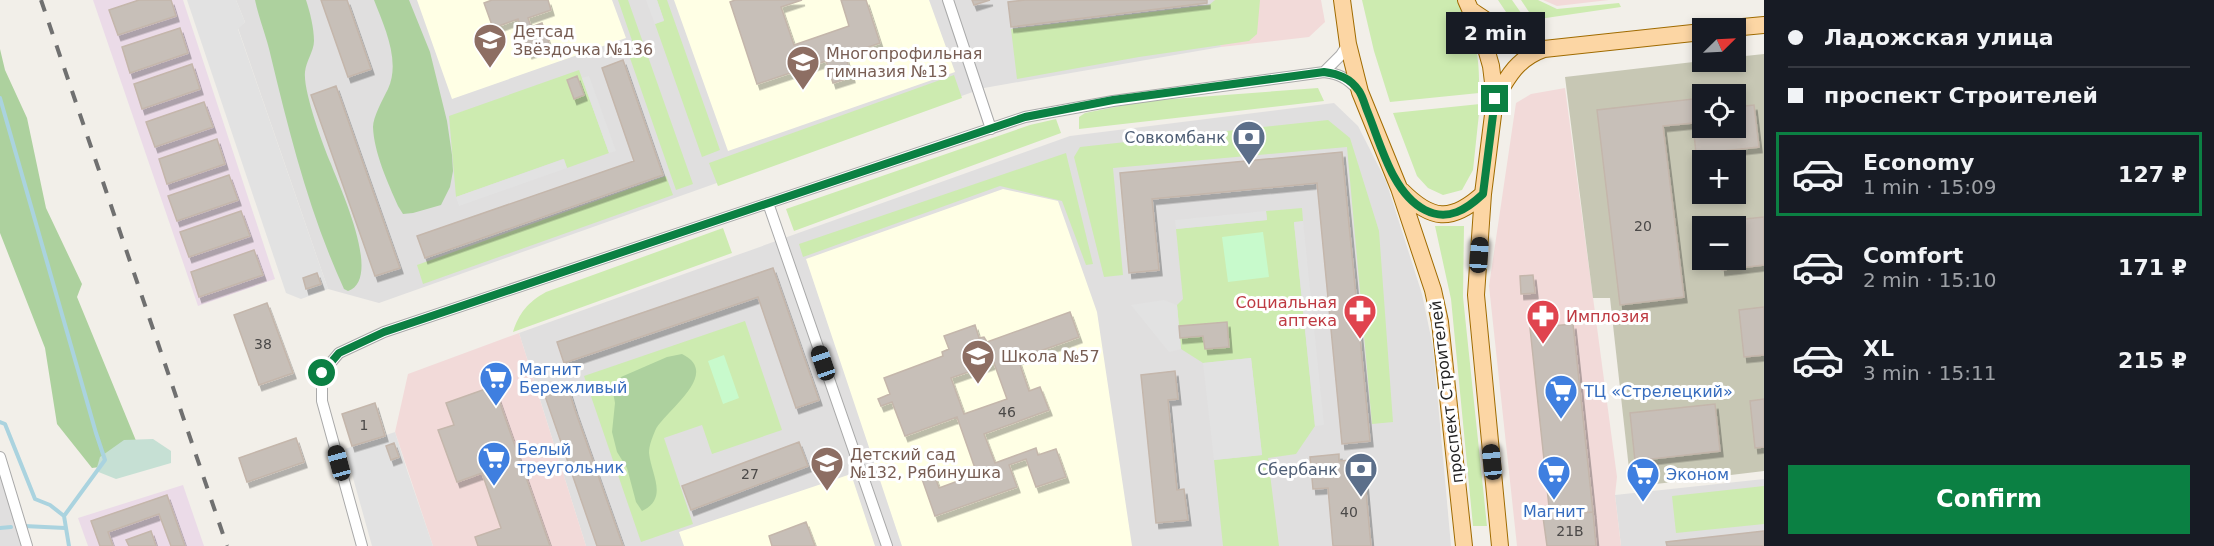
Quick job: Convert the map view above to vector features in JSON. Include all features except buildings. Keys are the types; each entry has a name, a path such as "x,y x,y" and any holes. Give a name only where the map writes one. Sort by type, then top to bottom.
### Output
{"main road":[{"name":"проспект Строителей","path":"1342,0 1348,44 1360,92 1399,188 1433,290 1440,322 1464,546"},
{"path":"1469,6 1506,34 1526,44 1544,48"},
{"path":"1469,6 1491,66 1495,99 1483,194 1476,295 1500,546"},
{"path":"1746,27 1764,25"},
{"path":"1495,99 1509,75 1520,62 1544,48 1692,33"},
{"path":"1399,188 1417,206 1431,213 1444,215 1458,213 1470,207 1483,194"}],"street":[{"path":"948,0 991,129"},
{"path":"1324,72 1341,56 1348,44"},
{"path":"362,546 322,401 322,373 339,353 384,332 1025,117 1113,100 1324,72 1348,79 1360,92"},
{"path":"768,203 886,546"},
{"path":"0,457 27,546"}],"shaded area":[{"path":"93,0 183,0 275,279 198,306"},
{"path":"187,0 236,0 245,22 238,29 328,289 301,299 286,293"},
{"path":"236,0 1214,0 1221,47 984,88 379,303 328,289 238,28 245,22"},
{"name":"Детсад Звёздочка №136","path":"417,0 612,0 626,38 452,99"},
{"path":"646,0 657,0 664,21 655,24"},
{"name":"Многопрофильная гимназия №13","path":"674,0 929,0 955,72 728,151"},
{"path":"1214,0 1321,0 1325,22 1309,37 1221,47"},
{"path":"1543,0 1609,0 1557,6"},
{"path":"1764,54 1764,471 1631,487 1610,298 1593,298 1565,77 1692,62 1692,72 1746,72 1746,56"},
{"path":"589,76 616,151 609,153 582,78"},
{"path":"1565,88 1617,477 1615,495 1621,546 1517,546 1489,286 1516,103 1531,94"},
{"path":"1334,103 1358,126 1386,181 1422,294 1433,347 1451,546 586,546 519,333 1070,136"},
{"path":"564,159 567,168 459,206 456,197"},
{"name":"Школа №57","path":"1003,189 1058,201 1097,312 1132,546 902,546 806,259"},
{"path":"1266,211 1267,220 1176,229 1175,220"},
{"path":"1303,221 1324,425 1315,426 1294,222"},
{"path":"1164,300 1177,305 1181,349 1169,352 1131,305"},
{"path":"519,333 586,546 433,546 395,432 408,374"},
{"path":"1251,358 1262,455 1214,460 1203,363"},
{"path":"395,432 433,546 372,546 345,449"},
{"path":"153,439 171,451 171,463 116,479 96,471 100,457 124,440"},
{"path":"0,468 30,546 0,546"},
{"name":"Детский сад №132, Рябинушка","path":"851,474 875,546 684,546 679,532"},
{"path":"1764,479 1764,546 1621,546 1615,495"},
{"path":"183,485 204,546 88,546 78,518"}],"green space":[{"path":"255,0 306,0 312,20 314,41 305,72 307,92 319,132 350,212 360,252 361,269 358,283 348,291 344,289 332,261 311,204 293,146"},
{"path":"374,0 409,0 430,52 447,121 453,171 450,187 441,205 413,213 403,214 398,206 382,168 374,137 375,118 392,78 393,67 390,44"},
{"path":"618,0 628,0 693,184 676,190 630,58 637,55"},
{"path":"657,0 667,0 720,150 702,157 655,24 664,20"},
{"path":"1215,0 1260,0 1257,34 1249,41 1139,57 1017,79 1011,29 1209,5"},
{"path":"1362,0 1459,0 1475,45 1479,67 1479,93 1390,102 1374,51"},
{"path":"1498,0 1512,0 1531,27 1530,30 1512,21"},
{"path":"1521,0 1538,0 1557,9 1619,3 1621,7 1539,19 1529,12"},
{"path":"0,49 5,70 27,118 46,208 82,284 77,297 139,448 122,464 92,468 57,424 45,348 0,233"},
{"path":"579,70 609,153 567,168 563,159 456,197 449,116"},
{"path":"954,75 962,98 718,186 709,163"},
{"path":"1318,88 1324,101 1079,129 1079,117 1085,113 1145,101"},
{"path":"1480,104 1473,170 1462,190 1443,195 1428,188 1417,176 1393,113"},
{"path":"1056,119 1061,133 794,231 786,209 1030,125"},
{"path":"1328,120 1350,138 1379,231 1393,422 1372,424 1347,147 1113,168 1123,275 1104,277 1074,157 1080,147"},
{"path":"1066,153 1093,264 1086,265 1062,201 1000,186 803,257 799,244"},
{"path":"666,176 673,195 423,284 417,265"},
{"path":"1302,208 1303,221 1294,223 1315,426 1296,454 1268,458 1279,546 1223,546 1214,460 1262,455 1251,358 1203,363 1181,349 1177,305 1183,299 1176,229 1267,220 1266,211"},
{"path":"1435,226 1464,226 1463,297 1487,526 1473,526 1451,299"},
{"path":"723,228 732,253 513,332 525,309 546,292"},
{"path":"1263,232 1269,277 1228,282 1222,237"},
{"path":"745,321 782,430 712,454 702,425 664,438 693,524 641,542 584,376"},
{"path":"682,354 693,362 696,372 694,382 660,423 654,434 649,453 657,492 650,506 642,511 636,502 627,468 617,452 612,432 615,403 613,392 621,377 667,357"},
{"path":"724,355 739,398 723,404 708,361"},
{"path":"1764,486 1764,524 1676,533 1672,496"}],"waterway":[{"path":"0,98 105,460 64,516 69,546"},
{"path":"0,422 5,424 35,499 50,505 64,516"},
{"path":"24,526 65,528"},
{"path":"0,528 11,527"}],"railway":[{"path":"41,0 227,546"}],"place":[{"name":"Детсад Звёздочка №136","path":"490,69"},
{"name":"Многопрофильная гимназия №13","path":"803,91"},
{"name":"Совкомбанк","path":"1249,166"},
{"name":"Социальная аптека","path":"1360,340"},
{"name":"Имплозия","path":"1543,345"},
{"name":"Школа №57","path":"978,385"},
{"name":"Магнит Бережливый","path":"496,407"},
{"name":"ТЦ «Стрелецкий»","path":"1561,420"},
{"name":"Белый треугольник","path":"494,487"},
{"name":"Детский сад №132, Рябинушка","path":"827,492"},
{"name":"Сбербанк","path":"1361,498"},
{"name":"Магнит","path":"1554,501"},
{"name":"Эконом","path":"1643,503"}],"route":[{"path":"322,373 339,353 384,332 1025,117 1113,100 1324,72 1336,74 1348,79 1360,92 1399,188 1417,206 1431,213 1444,215 1458,213 1470,207 1483,194 1495,99"}]}
